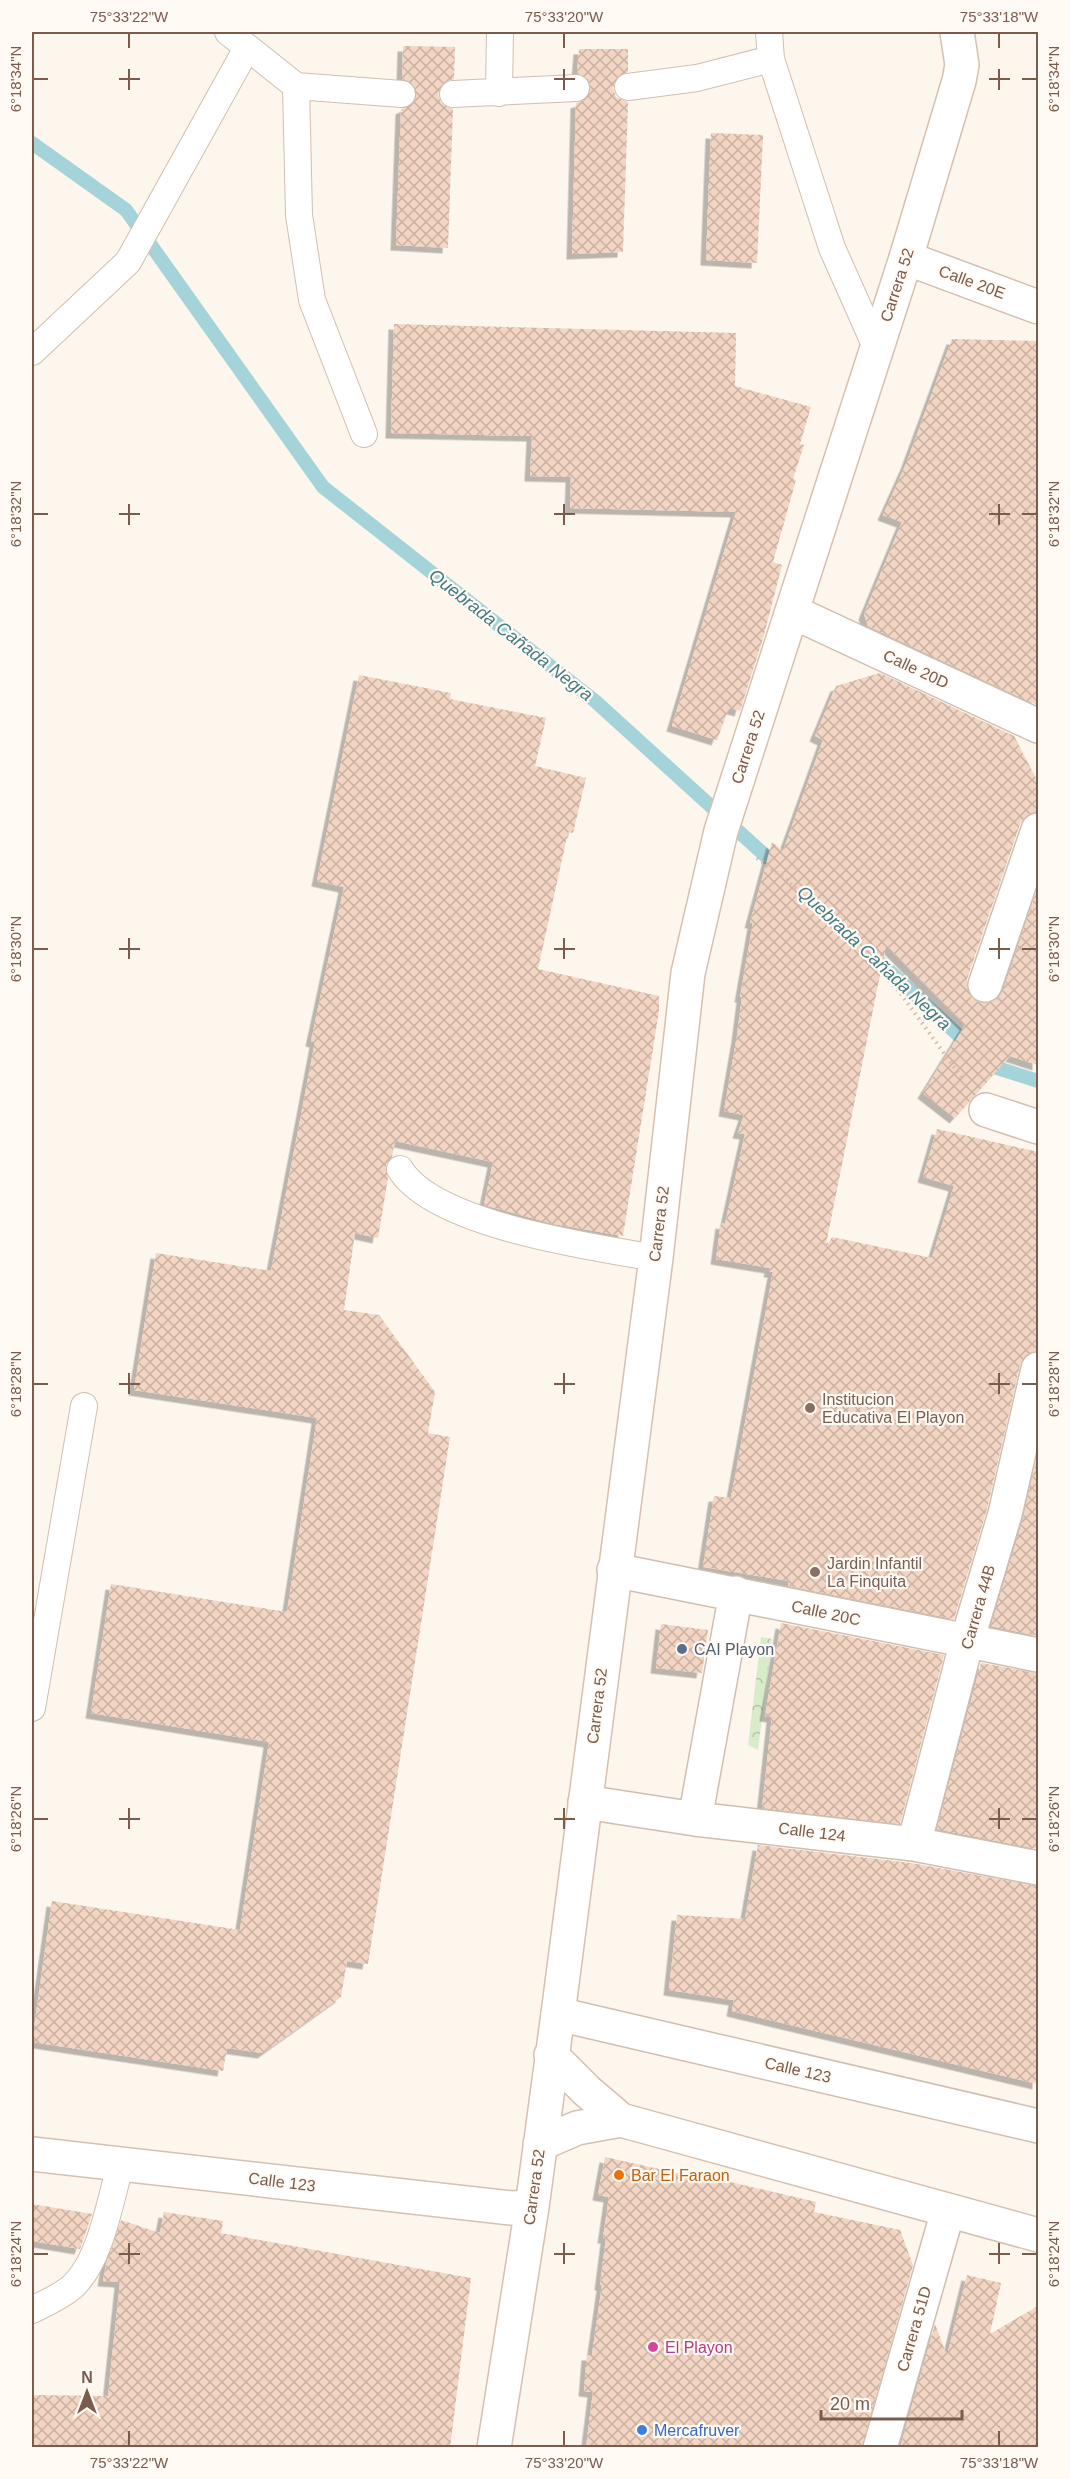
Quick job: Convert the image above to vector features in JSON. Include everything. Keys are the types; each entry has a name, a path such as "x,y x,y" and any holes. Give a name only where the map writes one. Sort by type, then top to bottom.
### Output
{"street":[{"name":"Carrera 52","path":"494,2448 532,2206 558,2014 656,1258 688,973 721,829 906,258 959,81 962,65 957,32"},
{"name":"Calle 20E","path":"906,258 1038,307"},
{"name":"Calle 20D","path":"793,612 1038,726"},
{"path":"985,985 1038,830"},
{"path":"986,1110 1038,1127"},
{"name":"Carrera 44B","path":"914,1844 967,1641 1005,1514 1038,1369"},
{"name":"Calle 20C","path":"614,1570 1038,1655"},
{"path":"696,1819 736,1593"},
{"name":"Calle 124","path":"585,1802 696,1819 914,1844 1038,1868"},
{"name":"Calle 123","path":"558,2014 1038,2126"},
{"path":"551,2055 587,2091 621,2120 1038,2235"},
{"path":"540,2144 577,2128 621,2120"},
{"name":"Calle 123","path":"32,2154 511,2208 532,2206"},
{"name":"Carrera 51D","path":"880,2448 948,2211"}],"lane":[{"path":"228,32 296,86 402,93"},
{"path":"499,93 500,32"},
{"path":"768,32 771,59 832,248 877,349"},
{"path":"32,352 128,262 247,48"},
{"path":"628,87 697,78 771,59"},
{"path":"296,86 299,215 312,300 364,434"},
{"path":"453,93 499,93 576,88"},
{"path":"400,1169 406,1179 441,1204 477,1220 656,1258"},
{"path":"32,1708 84,1406"},
{"path":"32,2310 56,2299 74,2286 94,2255 121,2163"}],"path":[{"path":"721,829 788,881 898,990 986,1110"}],"green space":[{"path":"761,1637 772,1639 758,1750 748,1745"}],"building":[{"path":"403,46 455,47 454,79 444,82 438,94 441,103 453,109 448,248 396,245 401,109 414,103 417,95 411,82 402,79"},
{"path":"579,49 628,49 628,72 618,76 613,88 616,97 628,102 623,252 572,254 576,103 585,100 591,88 588,79 577,73"},
{"path":"711,133 763,135 757,263 706,260"},
{"path":"394,324 736,333 735,386 811,407 800,444 804,445 793,479 796,480 773,562 782,565 764,635 740,711 729,708 717,740 672,726 736,512 570,508 571,477 530,476 532,436 391,433"},
{"path":"952,339 1038,341 1037,705 868,626 864,614 902,522 883,515 906,464"},
{"path":"880,673 1014,736 1038,782 1038,812 1026,816 1020,824 967,979 967,988 971,997 978,1002 988,1003 998,999 1003,991 1038,886 1038,1065 1010,1056 955,1118 923,1093 965,1025 886,945 825,1249 832,1237 932,1258 954,1186 923,1177 937,1129 1038,1152 1038,1351 1025,1356 1020,1365 987,1509 954,1619 788,1586 789,1581 703,1567 714,1496 731,1498 773,1272 769,1272 770,1268 716,1259 721,1223 725,1224 745,1134 738,1133 744,1115 724,1111 753,923 750,923 772,842 783,851 823,740 815,736 836,686"},
{"path":"359,675 451,693 450,699 546,718 535,766 586,778 573,833 568,832 538,969 659,996 659,1011 623,1236 554,1224 484,1205 493,1162 395,1141 392,1157 386,1165 388,1178 378,1238 355,1233 344,1310 379,1315 435,1392 428,1433 450,1437 368,1964 347,1961 341,1997 263,2053 227,2048 223,2071 32,2042 52,1901 240,1930 269,1742 91,1713 111,1584 287,1612 317,1418 134,1390 156,1253 271,1271 315,1042 311,1041 344,887 317,881"},
{"path":"1038,1451 1038,1636 991,1626 1023,1519"},
{"path":"781,1623 944,1655 900,1824 762,1808 772,1717 765,1716"},
{"name":"CAI Playon","path":"661,1624 708,1630 702,1673 656,1668"},
{"path":"981,1663 1038,1673 1038,1849 937,1829"},
{"path":"758,1845 911,1863 1038,1886 1038,2084 732,2011 734,2000 669,1990 677,1915 745,1919"},
{"path":"605,2157 722,2183 722,2180 816,2202 814,2212 900,2230 913,2265 862,2448 586,2448 593,2392 584,2391 587,2355 592,2355 602,2285 600,2285 606,2238 603,2238 609,2197 598,2195"},
{"path":"32,2204 92,2214 80,2249 32,2241"},
{"path":"164,2212 223,2221 221,2233 471,2278 450,2448 32,2448 32,2395 108,2396 120,2282 103,2281 106,2264 121,2220 160,2233"},
{"path":"967,2275 1001,2283 990,2334 1038,2306 1038,2448 900,2448 935,2324 947,2356"}],"waterway":[{"name":"Quebrada Cañada Negra","path":"32,143 126,210 323,487 595,701 780,869"},
{"name":"Quebrada Cañada Negra","path":"869,952 971,1047"},
{"name":"Quebrada Cañada Negra","path":"985,1061 991,1066 1038,1081"}],"place":[{"name":"Institucion Educativa El Playon","path":"810,1408"},
{"name":"Jardin Infantil La Finquita","path":"815,1572"},
{"name":"CAI Playon","path":"682,1649"},
{"name":"Bar El Faraon","path":"619,2175"},
{"name":"El Playon","path":"653,2347"},
{"name":"Mercafruver","path":"642,2430"}]}
